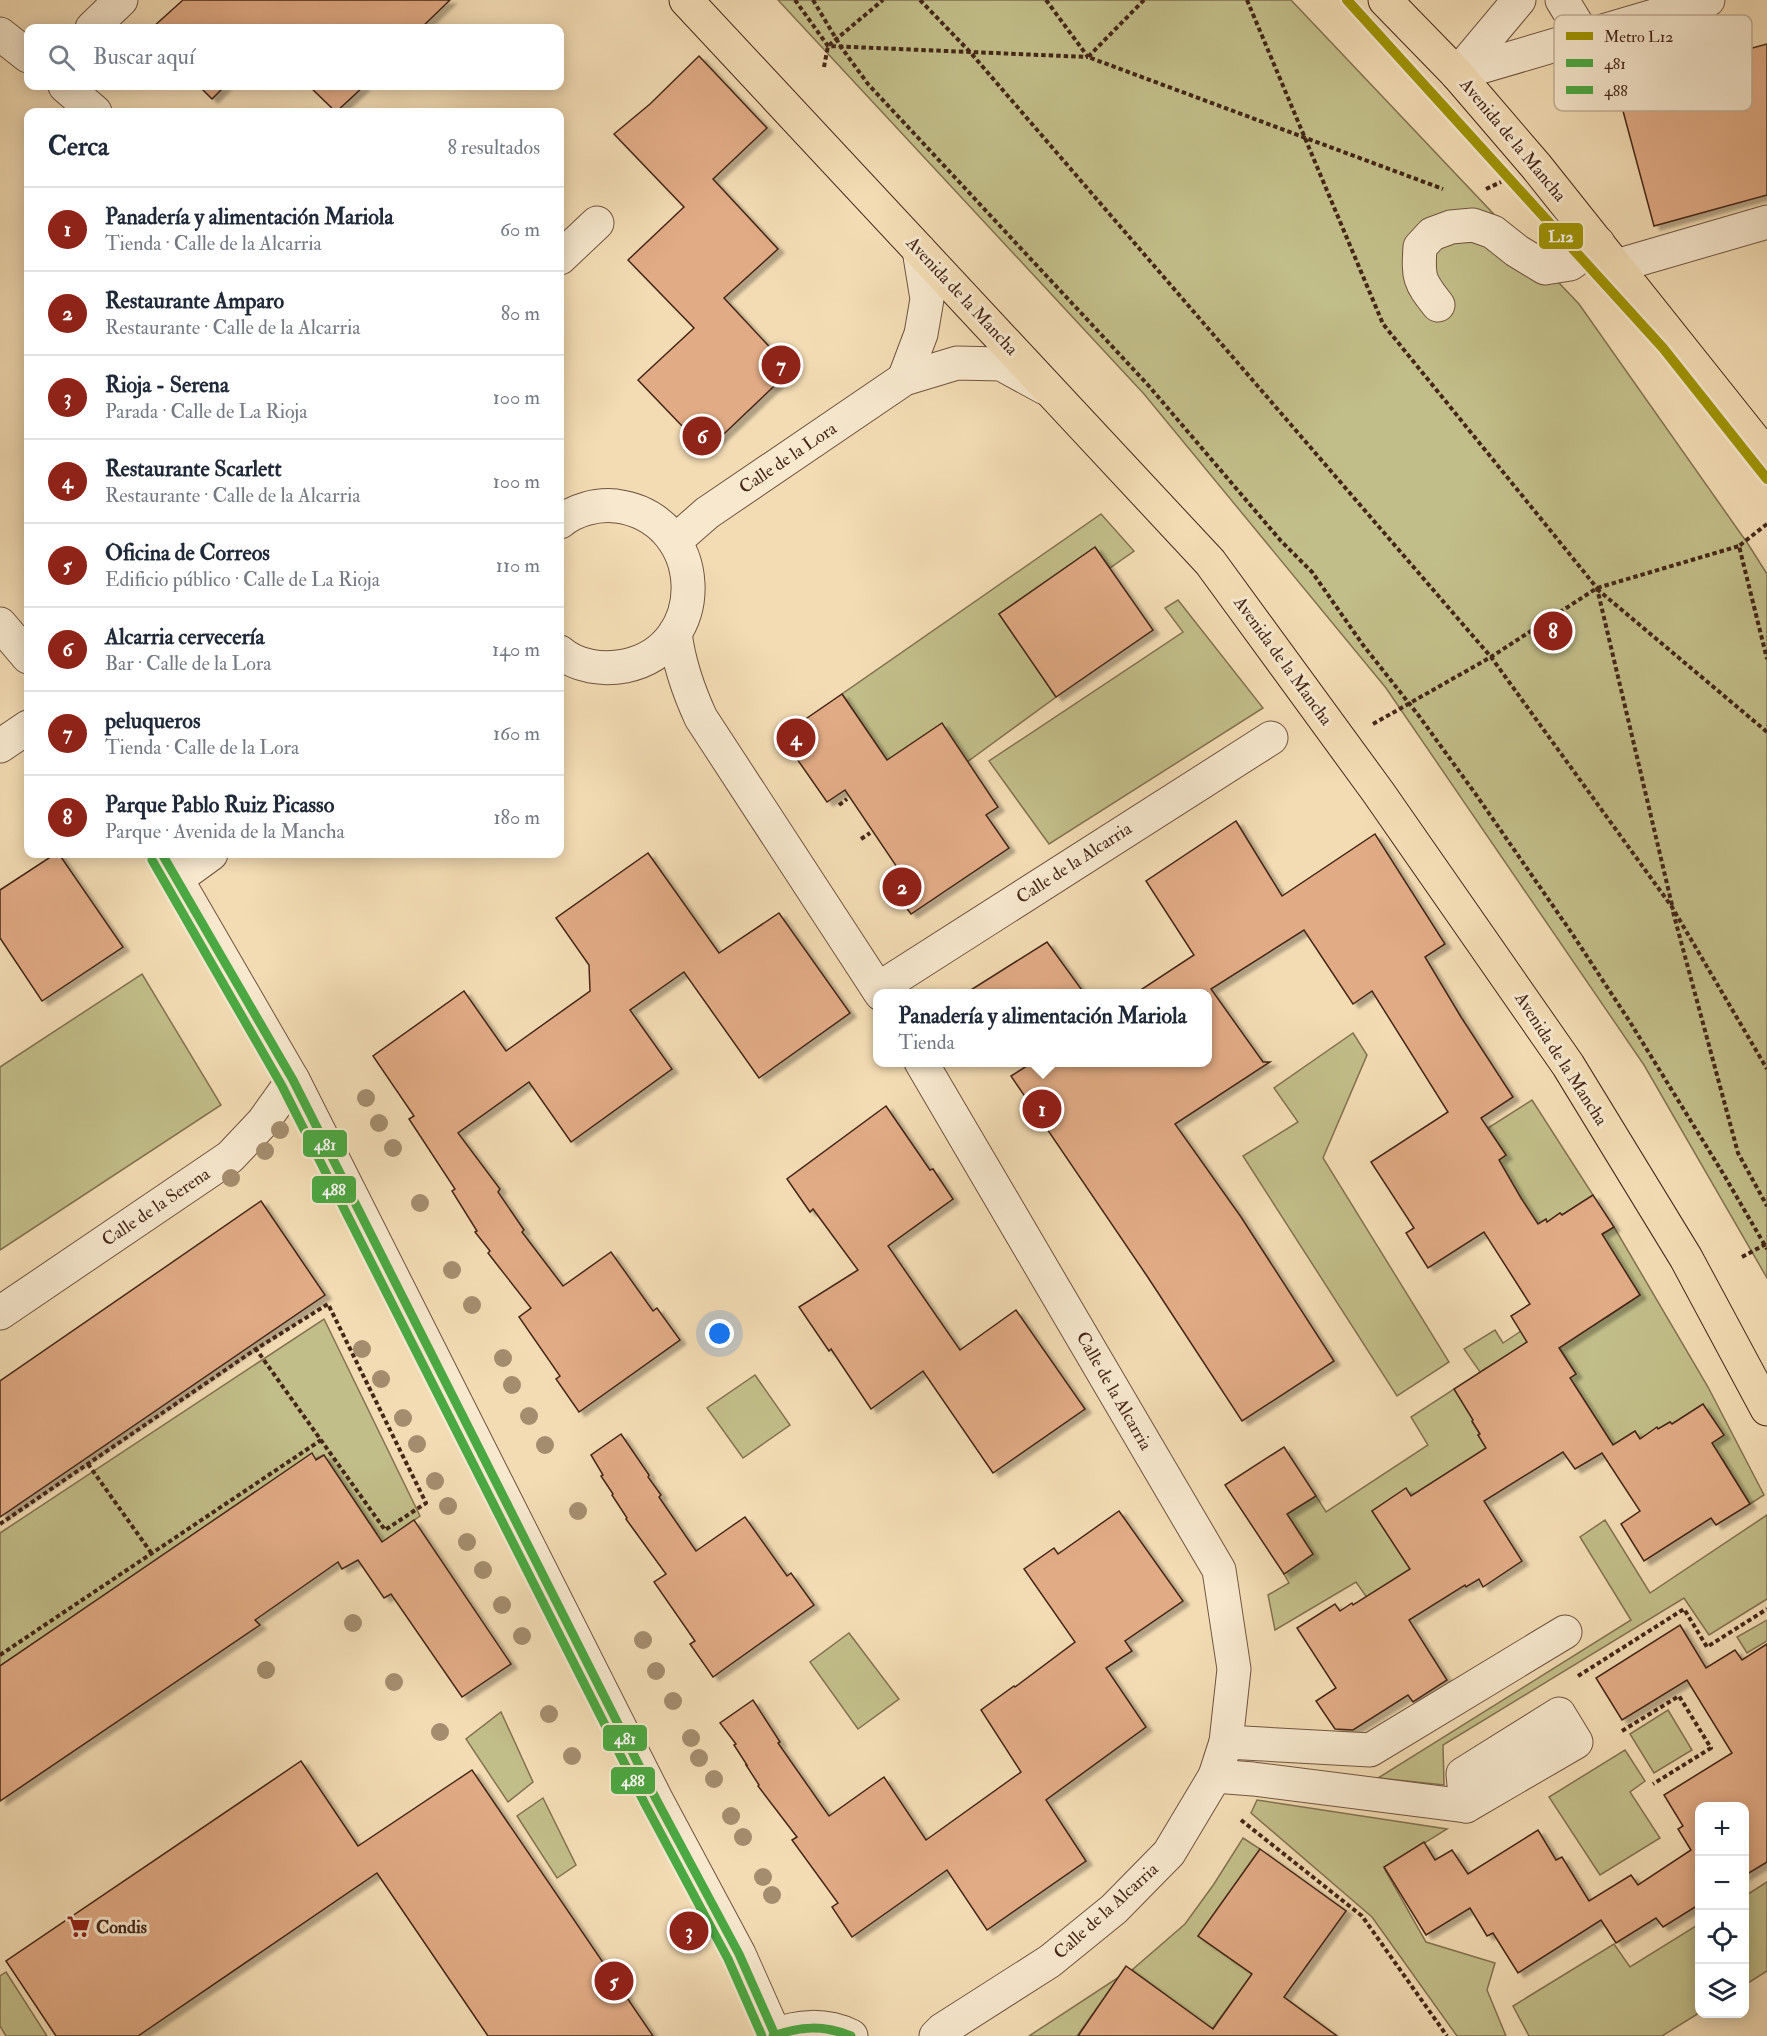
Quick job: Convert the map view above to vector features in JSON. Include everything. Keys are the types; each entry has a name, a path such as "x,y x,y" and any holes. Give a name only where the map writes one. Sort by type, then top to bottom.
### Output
{"main road":[{"name":"Avenida de la Mancha","path":"686,0 1210,562 1385,801 1569,1065 1686,1258 1767,1408"},
{"name":"Avenida de la Mancha","path":"1385,0 1457,74 1536,166 1607,255 1761,439"}],"street":[{"path":"96,24 121,0"},
{"path":"1457,74 1519,0"},
{"path":"1562,0 1571,15"},
{"path":"1656,15 1708,0"},
{"path":"0,34 24,53"},
{"path":"1457,74 1554,45"},
{"path":"70,90 90,108"},
{"path":"1438,305 1421,284 1419,246 1432,234 1451,227 1473,225 1493,232 1517,251 1545,268 1767,222"},
{"path":"564,254 597,223"},
{"path":"904,379 921,334 927,299 919,250"},
{"name":"Calle de la Lora","path":"675,541 707,513 904,379 957,363 1001,364 1050,390"},
{"path":"564,520 587,508 611,506 636,511 658,523 675,541 686,563 689,587 685,611 675,633 658,651 637,663 612,668 587,666 564,654"},
{"path":"0,624 24,652"},
{"name":"Calle de la Alcarria","path":"675,633 678,659 701,718 878,989"},
{"path":"0,746 24,730"},
{"name":"Calle de la Alcarria","path":"882,989 1271,738"},
{"path":"197,858 170,866 293,1080 656,1799 739,1954 774,2035 806,2027 837,2030 851,2036"},
{"name":"Calle de la Alcarria","path":"924,1067 1220,1570 1234,1669 1226,1742 1215,1776 1170,1853 1114,1909 1050,1961 936,2036"},
{"name":"Calle de la Serena","path":"0,1313 230,1157 263,1122 293,1080"},
{"path":"1226,1742 1370,1750 1565,1632"},
{"path":"1215,1776 1466,1806"}],"path":[{"path":"795,0 828,46 1088,57 1445,189"},
{"path":"813,0 841,47 868,84 1148,385 1281,541 1306,566 1363,645 1409,703 1504,834 1618,1004 1724,1175 1766,1246 1742,1257"},
{"path":"824,67 828,46 884,0"},
{"path":"920,0 970,52 1491,657 1672,907 1767,1069"},
{"path":"1046,0 1088,57"},
{"path":"1088,57 1144,0"},
{"path":"1247,0 1383,324 1597,588 1767,732"},
{"path":"1477,193 1536,166"},
{"path":"1376,722 1491,657 1597,588 1739,546 1767,524"},
{"path":"1739,546 1767,659"},
{"path":"1597,588 1672,907 1738,1153 1767,1206"},
{"path":"839,805 847,799"},
{"path":"861,839 870,834"},
{"path":"890,879 896,873"},
{"path":"0,1524 256,1349 328,1304 426,1503 385,1530 256,1349"},
{"path":"0,1655 321,1440"},
{"path":"88,1464 152,1554"},
{"path":"1578,1676 1684,1609 1707,1647 1767,1609"},
{"path":"1622,1731 1679,1696 1711,1748 1653,1784"},
{"path":"1241,1820 1362,1916 1447,2036"}],"shaded area":[{"path":"778,0 1291,0 1579,304 1767,574 1767,1278 1644,1065 1386,688 1144,394"},
{"path":"1101,514 1134,551 1110,568 1095,548 999,614 1056,697 967,762 887,760 842,694"},
{"path":"1178,600 1263,708 1049,844 989,761 1183,632 1165,608"},
{"path":"142,974 221,1105 0,1250 0,1067"},
{"path":"1353,1033 1367,1055 1323,1158 1449,1362 1397,1396 1243,1156 1298,1122 1274,1088"},
{"path":"1532,1100 1593,1195 1562,1215 1560,1213 1534,1227 1499,1160 1506,1155 1488,1128"},
{"path":"1614,1227 1708,1387 1764,1495 1750,1504 1723,1460 1709,1444 1723,1435 1703,1404 1672,1424 1670,1422 1657,1428 1640,1439 1635,1431 1613,1445 1570,1378 1576,1374 1555,1340 1607,1317 1640,1295 1600,1236"},
{"path":"324,1319 420,1516 376,1547 377,1534 323,1455 239,1504 0,1666 0,1533"},
{"path":"1495,1330 1503,1343 1521,1331 1535,1353 1495,1382 1486,1368 1480,1372 1464,1349"},
{"path":"755,1375 790,1425 743,1458 707,1408"},
{"path":"1454,1389 1474,1420 1472,1422 1480,1434 1478,1435 1489,1452 1479,1453 1411,1496 1406,1489 1372,1511 1413,1570 1368,1599 1356,1582 1275,1630 1268,1595 1289,1583 1284,1574 1313,1554 1287,1514 1316,1496 1326,1512 1428,1445 1411,1417"},
{"path":"1767,1515 1767,1599 1709,1635 1684,1598 1443,1745 1444,1785 1378,1778 1631,1620 1580,1537 1605,1520 1650,1593"},
{"path":"1767,1620 1767,1641 1747,1653 1737,1637"},
{"path":"849,1633 899,1699 858,1729 810,1662"},
{"path":"1668,1710 1692,1750 1654,1773 1630,1734"},
{"path":"501,1712 533,1782 508,1802 466,1739"},
{"path":"1625,1750 1645,1781 1630,1792 1660,1838 1600,1875 1549,1797"},
{"path":"543,1798 576,1865 557,1878 517,1816"},
{"path":"1257,1800 1447,1829 1384,1868 1426,1942 1495,1963 1487,1990 1506,2036 1457,2036 1372,1917 1251,1813"},
{"path":"1243,1838 1260,1849 1198,1936 1252,1974 1212,2029 1132,1970 1185,1924"},
{"path":"1767,1882 1767,1971 1749,1982 1749,1910 1749,1893"},
{"path":"1695,1926 1695,2015 1662,2036 1529,2036 1513,2006 1614,1944 1630,1967"},
{"path":"6,1972 47,2036 6,2036 0,2026 0,1976"},
{"path":"1119,1977 1077,2036 1029,2036"}],"building":[{"path":"183,0 450,0 425,24 156,24"},
{"path":"1767,44 1767,195 1654,226 1623,111 1752,111 1752,48"},
{"path":"699,56 767,128 713,179 778,249 724,298 791,370 706,451 638,380 694,328 628,260 684,207 614,134 650,104"},
{"path":"203,90 221,90 212,99"},
{"path":"313,90 360,90 340,108 332,108"},
{"path":"1095,547 1153,630 1056,697 999,614"},
{"path":"842,694 887,760 942,723 998,807 986,815 1009,848 911,914 888,883 901,873 845,790 827,802 781,736"},
{"path":"1236,821 1282,896 1375,834 1445,944 1425,957 1513,1097 1481,1118 1506,1155 1499,1160 1538,1224 1546,1219 1547,1222 1560,1213 1562,1215 1593,1195 1614,1227 1602,1234 1640,1295 1559,1348 1576,1374 1570,1378 1613,1445 1635,1431 1640,1439 1657,1427 1658,1429 1670,1422 1672,1424 1703,1404 1724,1435 1712,1443 1750,1504 1716,1525 1711,1518 1644,1561 1621,1524 1640,1511 1602,1453 1575,1469 1563,1452 1484,1501 1522,1561 1483,1587 1479,1579 1466,1587 1465,1585 1409,1620 1447,1680 1413,1702 1408,1695 1353,1730 1335,1729 1316,1701 1336,1688 1297,1628 1335,1604 1340,1611 1352,1603 1353,1605 1410,1569 1372,1511 1406,1488 1411,1496 1486,1448 1473,1420 1454,1389 1527,1342 1511,1316 1530,1304 1484,1232 1428,1268 1406,1233 1414,1228 1371,1162 1448,1112 1372,991 1353,1004 1304,930 1211,989 1142,989 1194,955 1146,881"},
{"path":"648,853 719,953 779,913 850,1013 759,1078 684,972 630,1010 672,1069 571,1142 529,1082 458,1133 500,1189 498,1192 524,1230 522,1232 563,1286 611,1252 653,1311 657,1308 680,1340 579,1412 556,1379 560,1376 519,1317 531,1308 488,1253 490,1251 475,1232 477,1231 452,1191 455,1189 409,1119 414,1116 373,1056 464,991 506,1051 590,991 589,965 556,918"},
{"path":"49,858 62,858 123,947 42,1001 0,938 0,890"},
{"path":"1047,942 1081,989 972,989"},
{"path":"1212,990 1263,1062 1270,1062 1175,1124 1241,1217 1334,1361 1242,1421 1011,1076 1025,1067 1212,1067"},
{"path":"886,1106 953,1199 888,1246 960,1350 1016,1310 1085,1409 993,1473 923,1371 871,1409 831,1349 829,1351 799,1307 858,1270 813,1209 810,1212 787,1179"},
{"path":"261,1201 325,1295 0,1517 0,1381"},
{"path":"621,1434 649,1475 648,1477 661,1495 659,1497 696,1551 745,1517 787,1576 791,1573 814,1605 713,1677 690,1644 695,1641 654,1582 666,1574 626,1519 591,1455"},
{"path":"1284,1447 1316,1496 1287,1514 1313,1554 1284,1574 1225,1485"},
{"path":"312,1453 316,1460 324,1455 382,1542 414,1520 511,1664 462,1697 391,1594 384,1598 358,1560 342,1569 338,1562 255,1620 260,1625 0,1801 0,1666"},
{"path":"1119,1511 1183,1601 1125,1641 1132,1651 1106,1668 1146,1727 1046,1800 1086,1861 987,1930 947,1870 852,1937 832,1907 838,1903 792,1840 797,1837 758,1786 734,1745 736,1744 720,1723 753,1700 780,1742 778,1743 829,1816 884,1777 926,1840 1021,1772 981,1710 1075,1642 1024,1569 1054,1548 1058,1554"},
{"path":"1680,1625 1706,1668 1735,1650 1742,1660 1767,1644 1767,1862 1749,1873 1749,1802 1695,1802 1695,1907 1663,1927 1656,1918 1616,1943 1601,1920 1518,1973 1493,1933 1487,1936 1470,1908 1426,1935 1384,1867 1424,1842 1435,1860 1452,1850 1468,1874 1538,1830 1556,1860 1562,1857 1589,1901 1631,1875 1638,1885 1691,1850 1678,1829 1683,1826 1664,1795 1732,1753 1687,1680 1622,1720 1596,1678"},
{"path":"301,1761 358,1846 472,1770 653,2036 488,2036 377,1873 138,2036 56,2036 6,1961"},
{"path":"1260,1849 1346,1911 1284,1997 1337,2036 1078,2036 1126,1966 1213,2029 1252,1974 1198,1936"}],"metro line":[{"name":"L12","path":"1347,0 1663,348 1767,479"}],"transit line":[{"name":"481","path":"164,858 293,1080 656,1799 739,1954 775,2035"},
{"name":"488","path":"152,860 282,1086 645,1804 728,1959 762,2036"},
{"name":"481","path":"773,2036 793,2030 812,2028 841,2032 851,2036"}],"place":[{"name":"peluqueros","path":"781,365"},
{"name":"Alcarria cervecería","path":"702,436"},
{"name":"Parque Pablo Ruiz Picasso","path":"1553,631"},
{"name":"Restaurante Scarlett","path":"796,738"},
{"name":"Restaurante Amparo","path":"902,887"},
{"name":"Panadería y alimentación Mariola","path":"1042,1109"},
{"name":"Condis","path":"78,1927"},
{"name":"Rioja - Serena","path":"689,1931"},
{"name":"Oficina de Correos","path":"614,1981"}]}
